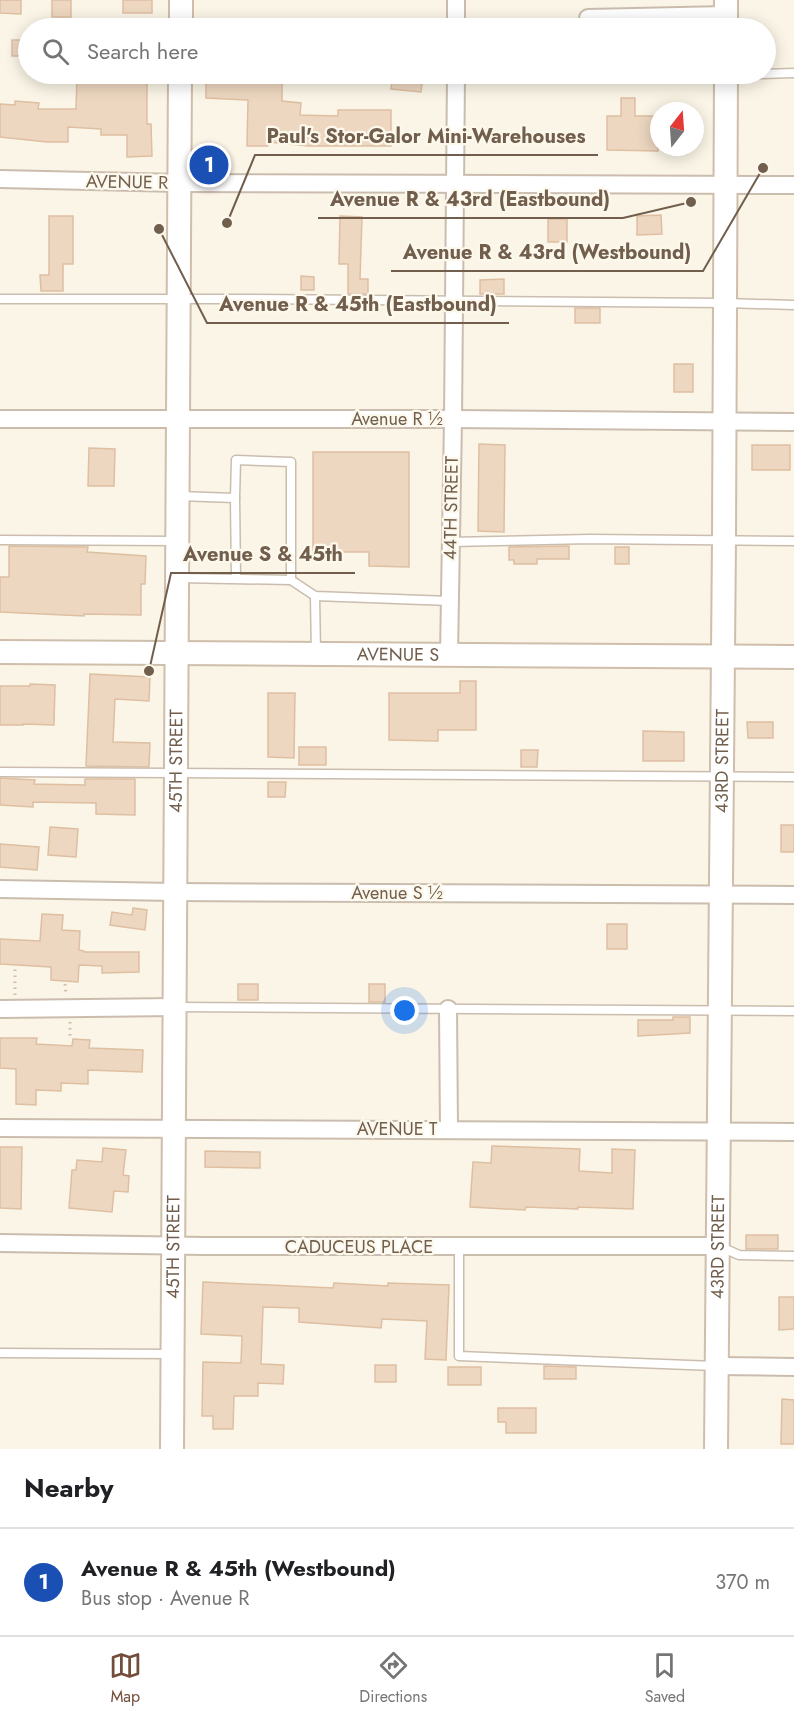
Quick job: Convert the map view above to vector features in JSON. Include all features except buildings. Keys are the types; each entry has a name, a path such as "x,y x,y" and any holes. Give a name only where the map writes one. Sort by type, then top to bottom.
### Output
{"main road":[{"path":"181,0 181,18"},
{"name":"45TH STREET","path":"172,1449 180,84"},
{"name":"43RD STREET","path":"716,1449 726,84"},
{"name":"AVENUE S","path":"0,652 794,657"}],"street":[{"path":"456,0 456,18"},
{"path":"588,18 726,15"},
{"name":"44TH STREET","path":"448,655 456,84"},
{"name":"AVENUE R","path":"0,179 180,183 794,185"},
{"name":"Avenue R ½","path":"0,419 794,422"},
{"name":"Avenue S ½","path":"0,889 794,896"},
{"path":"8,1009 175,1007"},
{"path":"448,1009 449,1129"},
{"name":"AVENUE T","path":"0,1128 794,1131"},
{"name":"CADUCEUS PLACE","path":"0,1243 173,1246 718,1246"},
{"path":"717,1366 794,1366"}],"lane":[{"path":"776,73 794,73"},
{"path":"0,299 794,305"},
{"path":"236,578 236,460 291,462 291,580"},
{"path":"178,496 235,498"},
{"path":"451,542 590,539 794,541"},
{"path":"0,540 177,541"},
{"path":"177,578 291,580 315,596 450,601"},
{"path":"315,596 316,654"},
{"path":"0,772 794,777"},
{"path":"175,1007 794,1011"},
{"path":"718,1246 739,1256 794,1256"},
{"path":"459,1247 459,1356 717,1366"},
{"path":"0,1353 172,1354"}],"path":[{"path":"8,1009 15,969"}],"place":[{"name":"Avenue R & 45th (Westbound)","path":"209,165"},
{"name":"Avenue R & 43rd (Westbound)","path":"763,168"},
{"name":"Avenue R & 43rd (Eastbound)","path":"691,202"},
{"name":"Paul's Stor-Galor Mini-Warehouses","path":"227,223"},
{"name":"Avenue R & 45th (Eastbound)","path":"159,229"},
{"name":"Avenue S & 45th","path":"149,671"}]}
